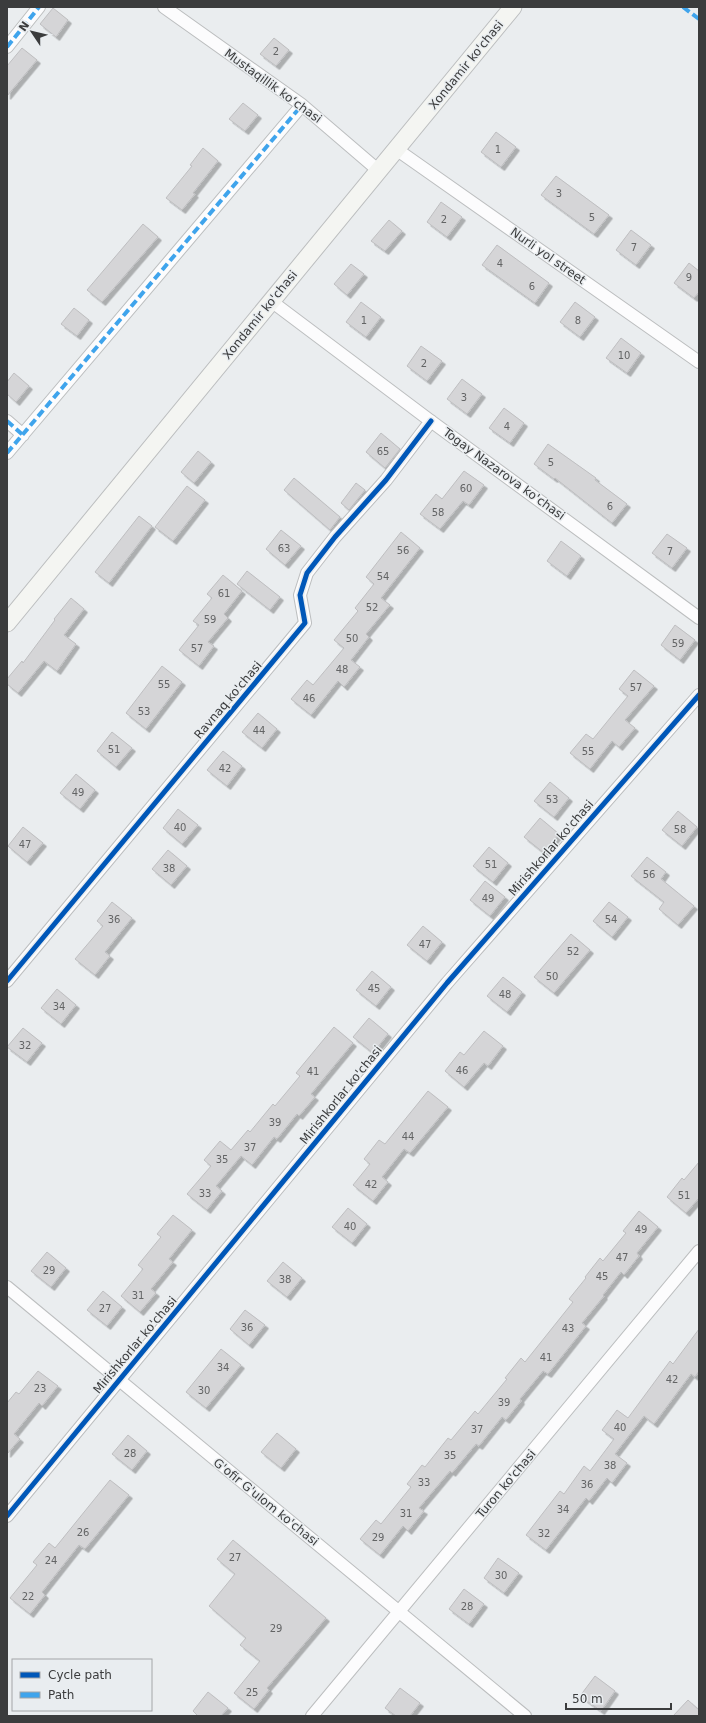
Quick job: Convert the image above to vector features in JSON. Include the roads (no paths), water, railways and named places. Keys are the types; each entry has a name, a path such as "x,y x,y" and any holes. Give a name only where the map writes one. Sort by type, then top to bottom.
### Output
{"main road":[{"name":"Xondamir ko'chasi","path":"7,623 513,7"}],"street":[{"path":"7,46 39,7"},
{"name":"Mustaqillik koʻchasi","path":"164,7 302,105 379,171"},
{"path":"7,453 302,105"},
{"name":"Nurli yol street","path":"396,149 699,362"},
{"name":"Togay Nazarova ko'chasi","path":"271,301 431,421 699,618"},
{"path":"7,421 23,435"},
{"name":"Ravnaq ko'chasi","path":"7,981 305,623 300,595 307,573 335,537 386,480 431,421"},
{"name":"Mirishkorlar ko'chasi","path":"7,1516 447,982 699,695"},
{"name":"Turon ko'chasi","path":"312,1716 699,1251"},
{"name":"G'ofir G'ulom ko'chasi","path":"7,1287 118,1381 525,1716"}]}
